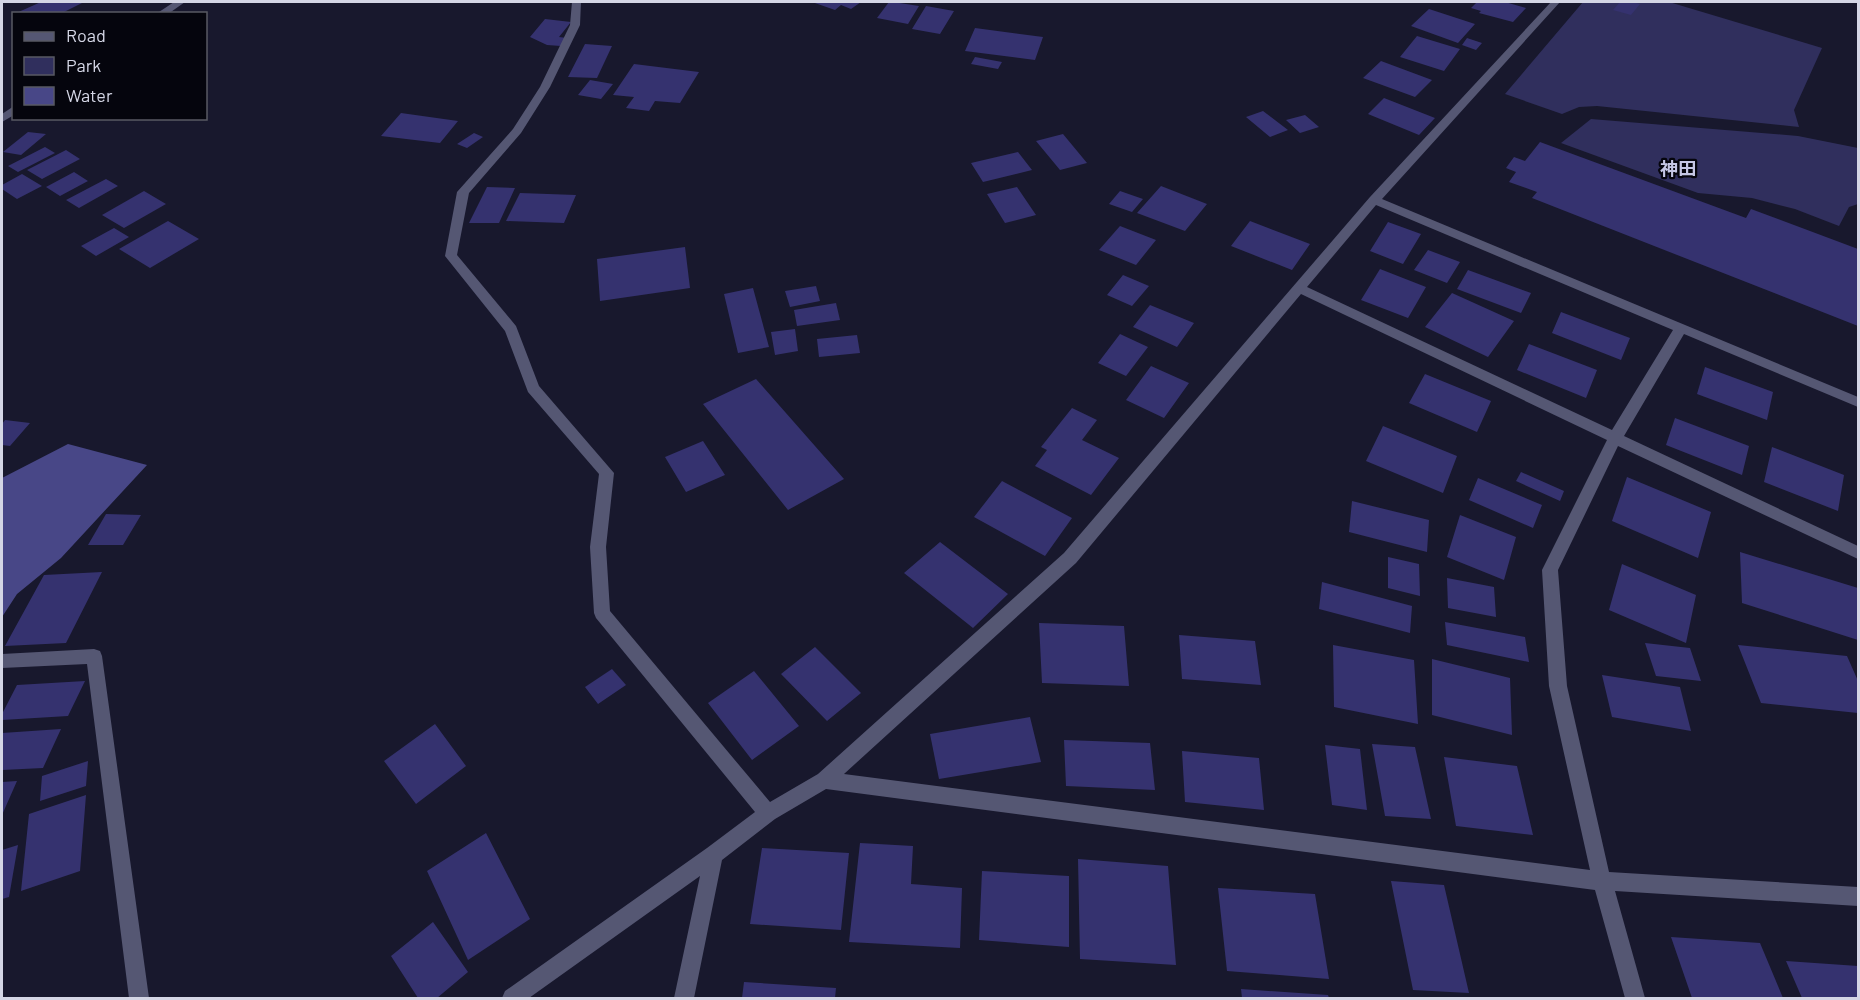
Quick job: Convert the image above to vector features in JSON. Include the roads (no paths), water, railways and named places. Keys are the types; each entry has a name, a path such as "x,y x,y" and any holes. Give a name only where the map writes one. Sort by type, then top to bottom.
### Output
{"street":[{"path":"163,12 180,2"},
{"path":"576,2 575,25 545,87 517,131 463,192 451,256 511,329 533,388 607,473 598,547 602,612 768,813"},
{"path":"512,999 714,855 768,813 824,780 1070,558 1301,289 1374,200 1556,2"},
{"path":"1374,200 1858,402"},
{"path":"1301,289 1858,553"},
{"path":"1635,999 1602,881 1558,686 1550,570 1615,438 1681,328"},
{"path":"2,661 94,656 139,999"},
{"path":"824,780 1602,881 1858,897"},
{"path":"684,999 714,855"}],"water":[{"path":"68,444 147,465 61,558 17,594 2,617 2,478"}],"district":[{"name":"神田","path":"1678,169"}]}
